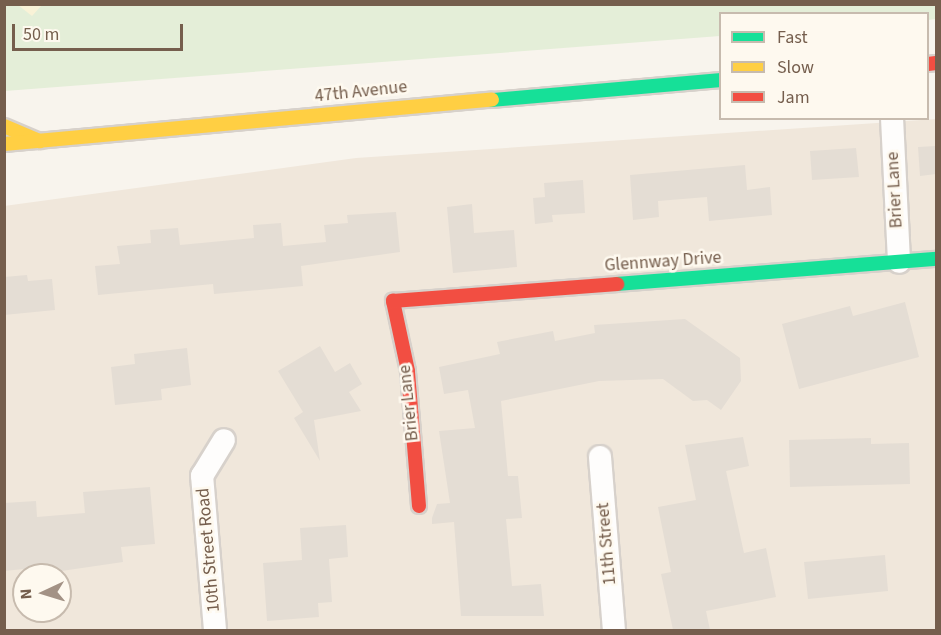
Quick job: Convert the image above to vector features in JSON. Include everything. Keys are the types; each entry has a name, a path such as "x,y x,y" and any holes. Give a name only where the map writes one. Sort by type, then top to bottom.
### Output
{"main road":[{"name":"47th Avenue","path":"4,144 719,80"},
{"path":"4,126 40,141"},
{"name":"Glennway Drive","path":"393,301 936,259"},
{"name":"Brier Lane","path":"393,301 408,371 419,506"}],"street":[{"name":"Brier Lane","path":"892,120 899,262"},
{"name":"10th Street Road","path":"215,630 202,476 224,440"},
{"name":"11th Street","path":"600,457 614,630"}],"shaded area":[{"path":"936,119 936,630 5,630 4,206 356,158"}],"green space":[{"path":"5,5 936,5 936,19 929,20 929,12 719,12 719,36 5,91"}],"sand":[{"path":"18,5 42,5 32,16"}],"building":[{"path":"936,146 936,174 920,176 918,147"},
{"path":"856,148 859,177 812,180 810,151"},
{"path":"745,165 747,190 770,187 772,215 709,221 707,197 658,201 659,217 633,220 630,175"},
{"path":"583,180 585,213 552,215 553,222 535,224 533,198 545,197 544,183"},
{"path":"472,204 474,233 514,230 517,267 453,273 447,207"},
{"path":"396,212 400,252 301,266 303,286 214,294 213,284 98,295 95,266 120,264 117,246 151,243 150,230 178,228 180,245 254,238 253,225 281,223 283,246 326,242 324,225 348,223 347,215"},
{"path":"27,275 28,281 52,279 55,310 4,315 4,277"},
{"path":"905,302 919,357 799,389 782,324 850,306 853,316"},
{"path":"685,319 740,358 741,381 721,410 707,400 693,401 663,379 599,381 501,401 508,476 518,476 522,518 506,519 512,586 541,584 544,616 461,616 454,522 432,524 432,518 437,504 450,503 439,431 475,428 468,390 444,394 439,367 500,354 497,342 553,331 555,341 595,333 594,325"},
{"path":"320,346 335,372 350,363 362,384 349,392 361,411 314,420 320,461 294,418 303,412 278,371"},
{"path":"187,348 191,385 161,389 162,400 115,405 111,367 135,364 134,354"},
{"path":"743,437 749,466 726,471 744,553 766,548 776,597 706,611 710,630 673,630 661,574 671,572 658,507 696,500 685,445"},
{"path":"871,438 871,444 909,443 910,484 790,487 789,440"},
{"path":"150,487 155,544 121,547 123,562 72,569 72,563 12,563 12,570 4,571 4,503 36,501 37,517 85,513 83,492"},
{"path":"346,525 348,557 329,559 332,602 318,603 319,617 267,621 263,563 302,560 300,528"},
{"path":"885,555 888,591 808,599 804,562"}],"traffic: fast":[{"path":"492,100 719,80"},
{"path":"617,284 936,259"}],"traffic: slow":[{"path":"4,144 492,100"},
{"path":"4,126 40,141"}],"traffic: jam":[{"path":"929,64 936,63"},
{"path":"419,506 408,371 393,301 617,284"}]}
